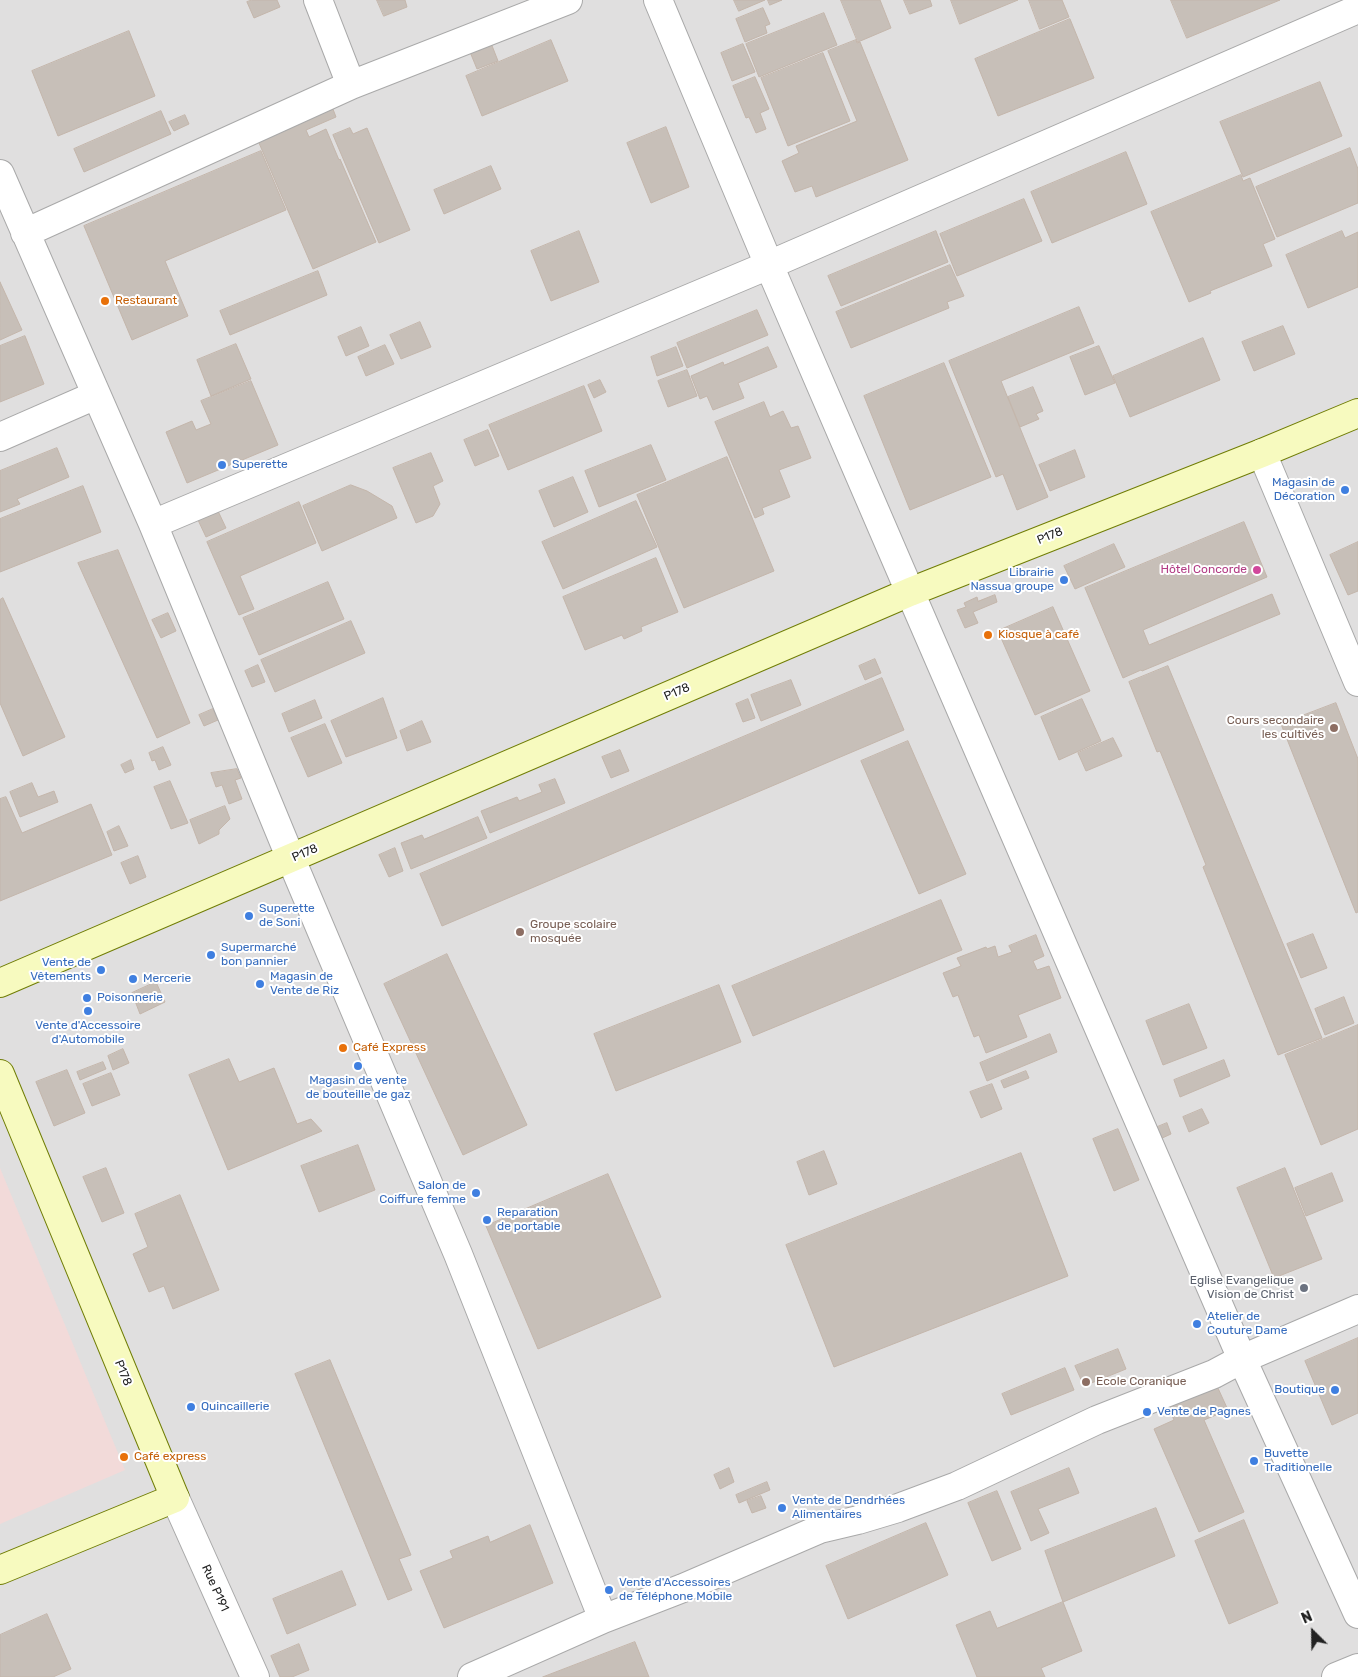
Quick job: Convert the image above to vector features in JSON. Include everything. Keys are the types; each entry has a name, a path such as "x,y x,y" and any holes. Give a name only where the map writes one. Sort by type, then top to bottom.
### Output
{"street":[{"path":"318,0 351,85"},
{"path":"25,232 351,85 568,0"},
{"path":"658,0 768,266 1242,1358 1358,1614"},
{"path":"153,524 768,266 1358,9"},
{"path":"0,174 153,524 291,859 458,1254 603,1620"},
{"path":"0,437 96,395"},
{"name":"P178","path":"0,983 910,592 1262,453 1358,413"},
{"path":"1262,453 1358,682"},
{"name":"P178","path":"0,1074 175,1498"},
{"path":"472,1677 820,1528 858,1520 898,1508 957,1486 1098,1420 1214,1374 1242,1358 1358,1309"},
{"path":"0,1570 175,1498"},
{"name":"Rue P191","path":"175,1498 255,1677"},
{"path":"1336,1677 1358,1668"}],"shaded area":[{"path":"0,0 1358,0 1358,1677 0,1677"},
{"path":"0,1168 125,1470 0,1524"}],"building":[{"path":"252,0 277,0 280,7 254,18 247,2"},
{"path":"377,0 405,0 407,7 384,16"},
{"path":"734,0 765,0 739,11"},
{"path":"768,0 782,0 770,5"},
{"path":"841,0 880,0 891,28 858,42"},
{"path":"904,0 930,0 932,6 910,14"},
{"path":"951,0 1018,0 960,24"},
{"path":"1029,0 1062,0 1069,17 1040,29"},
{"path":"1171,0 1280,0 1187,38"},
{"path":"763,8 770,24 765,26 767,33 745,42 736,19"},
{"path":"824,13 837,45 759,77 746,44"},
{"path":"1070,19 1094,78 998,116 975,59"},
{"path":"129,31 155,96 58,136 32,71"},
{"path":"489,38 498,61 477,69 468,47"},
{"path":"551,40 568,81 482,116 466,76"},
{"path":"856,40 857,43 860,42 908,160 816,197 812,186 795,192 782,161 799,153 796,146 857,121 828,51"},
{"path":"743,44 755,72 732,81 721,53"},
{"path":"823,53 850,121 788,146 761,78"},
{"path":"755,77 769,109 760,113 766,129 756,133 749,117 746,118 733,86"},
{"path":"1320,82 1342,136 1243,177 1220,122"},
{"path":"331,104 336,117 306,130 309,137 326,129 376,242 313,269 256,136"},
{"path":"161,111 171,134 84,172 74,149"},
{"path":"185,115 189,124 174,131 169,122"},
{"path":"666,127 689,187 651,203 627,143"},
{"path":"350,128 353,134 367,128 410,230 379,243 333,135"},
{"path":"1350,148 1358,169 1358,203 1277,237 1256,187"},
{"path":"261,151 286,210 165,261 188,316 132,340 84,226"},
{"path":"1126,152 1147,204 1052,243 1031,192"},
{"path":"491,166 501,189 444,214 434,190"},
{"path":"1241,175 1243,181 1250,178 1275,239 1263,244 1272,266 1210,291 1211,293 1189,302 1151,212"},
{"path":"1024,199 1042,241 957,276 940,234"},
{"path":"579,231 599,282 551,301 531,251"},
{"path":"936,231 948,262 841,306 828,276"},
{"path":"1342,231 1345,238 1358,232 1358,287 1308,308 1286,255"},
{"path":"950,265 964,296 947,302 949,308 851,348 836,312"},
{"path":"318,271 327,295 230,335 220,311"},
{"path":"0,282 22,330 0,340"},
{"path":"1079,307 1094,343 1001,381 1048,497 1017,510 1003,474 996,477 949,361"},
{"path":"757,310 768,335 687,368 677,343"},
{"path":"420,322 431,347 401,359 390,335"},
{"path":"1283,326 1295,354 1254,371 1242,342"},
{"path":"361,327 369,346 346,356 338,337"},
{"path":"25,336 44,384 0,402 0,346"},
{"path":"1203,338 1220,380 1130,417 1113,376"},
{"path":"236,344 251,379 211,396 197,360"},
{"path":"385,345 394,364 366,376 358,357"},
{"path":"1099,346 1115,383 1085,395 1070,357"},
{"path":"676,347 683,366 657,376 651,357"},
{"path":"768,347 777,367 738,383 744,398 713,410 707,396 700,399 691,376 723,362 724,365"},
{"path":"944,363 991,477 910,510 864,396"},
{"path":"687,370 697,396 668,407 658,381"},
{"path":"600,380 606,392 594,398 588,385"},
{"path":"251,381 278,445 187,483 166,432 192,421 196,430 211,424 201,401"},
{"path":"584,386 602,431 508,470 489,425"},
{"path":"1033,387 1043,411 1036,414 1039,419 1020,427 1008,397"},
{"path":"764,402 770,417 783,411 791,428 798,426 811,458 779,470 790,497 762,508 764,514 755,518 715,422"},
{"path":"488,430 499,456 475,466 464,440"},
{"path":"651,445 666,480 599,507 585,471"},
{"path":"57,448 69,477 17,499 20,504 0,512 0,471"},
{"path":"1075,450 1085,477 1050,491 1039,465"},
{"path":"431,453 443,481 433,486 440,504 433,516 416,523 393,468"},
{"path":"727,457 774,571 684,608 637,495"},
{"path":"573,477 588,512 554,527 539,491"},
{"path":"351,485 367,491 392,506 397,518 322,551 303,506"},
{"path":"83,486 101,532 0,572 0,519"},
{"path":"636,501 657,547 563,589 542,542"},
{"path":"299,502 316,543 240,576 254,609 239,615 207,542"},
{"path":"218,511 226,528 206,537 198,520"},
{"path":"1244,522 1267,577 1143,630 1149,645 1272,594 1280,614 1123,678 1085,588"},
{"path":"1358,542 1358,591 1348,595 1330,555"},
{"path":"1114,544 1125,567 1075,589 1064,566"},
{"path":"118,550 190,723 157,738 78,563"},
{"path":"656,558 678,612 641,627 642,631 624,639 622,635 585,650 563,597"},
{"path":"328,582 344,619 259,655 243,618"},
{"path":"995,595 997,602 973,612 978,623 965,628 957,610 966,607 964,603 977,597 978,601"},
{"path":"3,598 65,737 23,756 0,703 0,600"},
{"path":"1053,607 1090,691 1035,715 998,631"},
{"path":"168,613 176,631 161,638 152,620"},
{"path":"351,621 365,653 275,692 261,660"},
{"path":"875,659 881,673 865,680 859,666"},
{"path":"258,665 265,682 252,687 245,671"},
{"path":"1168,666 1322,1038 1278,1055 1203,867 1206,865 1160,751 1157,752 1129,682"},
{"path":"882,678 904,730 442,926 420,874"},
{"path":"791,680 801,705 761,721 751,695"},
{"path":"383,698 397,738 346,757 331,721"},
{"path":"748,699 755,718 743,722 736,704"},
{"path":"1082,699 1101,741 1059,760 1041,717"},
{"path":"315,700 322,718 289,732 282,714"},
{"path":"1336,703 1358,759 1358,912 1356,913 1281,724"},
{"path":"213,709 218,720 204,726 199,715"},
{"path":"422,721 431,742 407,751 400,731"},
{"path":"325,724 342,763 308,777 291,738"},
{"path":"1113,738 1122,756 1086,771 1078,753"},
{"path":"908,741 966,874 919,894 861,761"},
{"path":"163,747 171,765 159,770 155,760 152,761 149,753"},
{"path":"620,750 629,771 611,778 602,757"},
{"path":"131,760 134,769 125,773 121,765"},
{"path":"237,769 241,778 235,780 242,799 229,804 222,785 216,787 211,773"},
{"path":"555,779 565,803 490,833 481,811 517,797 519,801 542,792 539,785"},
{"path":"170,781 188,823 171,829 154,787"},
{"path":"32,783 38,797 54,791 58,802 20,817 10,792"},
{"path":"6,797 22,833 91,804 112,855 0,901 0,799"},
{"path":"225,806 230,819 219,830 219,834 199,844 190,820"},
{"path":"478,817 487,838 411,869 401,843 422,835 424,839"},
{"path":"119,826 128,846 114,851 107,832"},
{"path":"395,848 403,871 389,877 379,855"},
{"path":"138,856 146,877 130,884 121,863"},
{"path":"941,900 962,950 753,1036 732,986"},
{"path":"1313,934 1327,968 1301,978 1287,944"},
{"path":"1036,935 1044,956 1033,961 1037,970 1049,966 1061,998 1018,1015 1027,1037 986,1053 979,1035 974,1037 958,995 953,997 943,973 961,966 957,958 986,947 987,949 995,946 998,957 1012,952 1009,946"},
{"path":"447,954 527,1125 463,1155 384,984"},
{"path":"156,982 165,1002 140,1014 132,993"},
{"path":"719,985 741,1042 616,1091 594,1034"},
{"path":"1344,997 1354,1023 1325,1035 1315,1009"},
{"path":"1189,1004 1207,1048 1163,1065 1146,1021"},
{"path":"1358,1025 1358,1129 1321,1145 1285,1055"},
{"path":"1050,1034 1057,1052 987,1081 980,1063"},
{"path":"123,1049 129,1063 113,1070 108,1056"},
{"path":"229,1059 239,1082 274,1068 297,1124 311,1119 322,1131 228,1170 189,1075"},
{"path":"1224,1060 1230,1076 1180,1097 1174,1080"},
{"path":"103,1062 106,1069 80,1080 77,1072"},
{"path":"67,1070 85,1113 54,1126 36,1082"},
{"path":"1026,1071 1029,1078 1004,1088 1001,1081"},
{"path":"111,1073 120,1095 92,1106 83,1084"},
{"path":"992,1084 1002,1109 981,1118 970,1092"},
{"path":"1202,1109 1209,1123 1189,1132 1183,1117"},
{"path":"1167,1123 1171,1134 1160,1139 1155,1128"},
{"path":"1118,1129 1139,1180 1114,1191 1093,1139"},
{"path":"358,1145 375,1190 319,1212 301,1166"},
{"path":"824,1151 837,1184 809,1195 797,1162"},
{"path":"1021,1153 1068,1276 834,1367 786,1245"},
{"path":"106,1168 124,1213 102,1222 83,1177"},
{"path":"1285,1168 1322,1259 1274,1278 1237,1188"},
{"path":"1332,1173 1343,1201 1306,1216 1295,1188"},
{"path":"608,1174 661,1297 538,1349 486,1226"},
{"path":"180,1195 219,1290 173,1309 164,1286 149,1292 133,1254 148,1247 135,1214"},
{"path":"1358,1338 1358,1413 1332,1425 1305,1361"},
{"path":"1118,1349 1126,1369 1084,1386 1075,1366"},
{"path":"330,1360 411,1555 399,1559 412,1590 388,1600 295,1374"},
{"path":"1065,1368 1074,1390 1011,1415 1002,1394"},
{"path":"1217,1386 1228,1410 1204,1420 1244,1512 1199,1532 1154,1429 1174,1420 1169,1408"},
{"path":"729,1468 734,1482 720,1489 714,1475"},
{"path":"1069,1468 1079,1493 1038,1509 1049,1533 1031,1541 1011,1492"},
{"path":"767,1482 770,1490 739,1503 736,1495"},
{"path":"997,1491 1021,1549 992,1561 968,1503"},
{"path":"761,1496 766,1508 752,1513 747,1501"},
{"path":"1156,1508 1175,1556 1063,1602 1045,1551"},
{"path":"1244,1520 1278,1603 1229,1624 1195,1541"},
{"path":"926,1523 948,1575 848,1619 826,1566"},
{"path":"530,1525 553,1583 444,1628 420,1571 453,1558 450,1551 488,1536 490,1542"},
{"path":"342,1571 356,1605 287,1634 273,1599"},
{"path":"1063,1602 1082,1651 1041,1668 1045,1677 977,1677 956,1625 990,1611 997,1628"},
{"path":"47,1614 71,1669 53,1677 0,1677 0,1635"},
{"path":"635,1642 649,1677 543,1677"},
{"path":"299,1644 309,1670 292,1677 280,1677 271,1656"}],"place":[{"name":"Restaurant","path":"105,301"},
{"name":"Superette","path":"222,465"},
{"name":"Magasin de Décoration","path":"1345,490"},
{"name":"Hôtel Concorde","path":"1257,570"},
{"name":"Librairie Nassua groupe","path":"1064,580"},
{"name":"Kiosque à café","path":"988,635"},
{"name":"Cours secondaire les cultivés","path":"1334,728"},
{"name":"Superette de Soni","path":"249,916"},
{"name":"Groupe scolaire mosquée","path":"520,932"},
{"name":"Supermarché bon pannier","path":"211,955"},
{"name":"Vente de Vêtements","path":"101,970"},
{"name":"Mercerie","path":"133,979"},
{"name":"Magasin de Vente de Riz","path":"260,984"},
{"name":"Poisonnerie","path":"87,998"},
{"name":"Vente d'Accessoire d'Automobile","path":"88,1011"},
{"name":"Café Express","path":"343,1048"},
{"name":"Magasin de vente de bouteille de gaz","path":"358,1066"},
{"name":"Salon de Coiffure femme","path":"476,1193"},
{"name":"Reparation de portable","path":"487,1220"},
{"name":"Eglise Evangelique Vision de Christ","path":"1304,1288"},
{"name":"Atelier de Couture Dame","path":"1197,1324"},
{"name":"Ecole Coranique","path":"1086,1382"},
{"name":"Boutique","path":"1335,1390"},
{"name":"Quincaillerie","path":"191,1407"},
{"name":"Vente de Pagnes","path":"1147,1412"},
{"name":"Café express","path":"124,1457"},
{"name":"Buvette Traditionelle","path":"1254,1461"},
{"name":"Vente de Dendrhées Alimentaires","path":"782,1508"},
{"name":"Vente d'Accessoires de Téléphone Mobile","path":"609,1590"}]}
